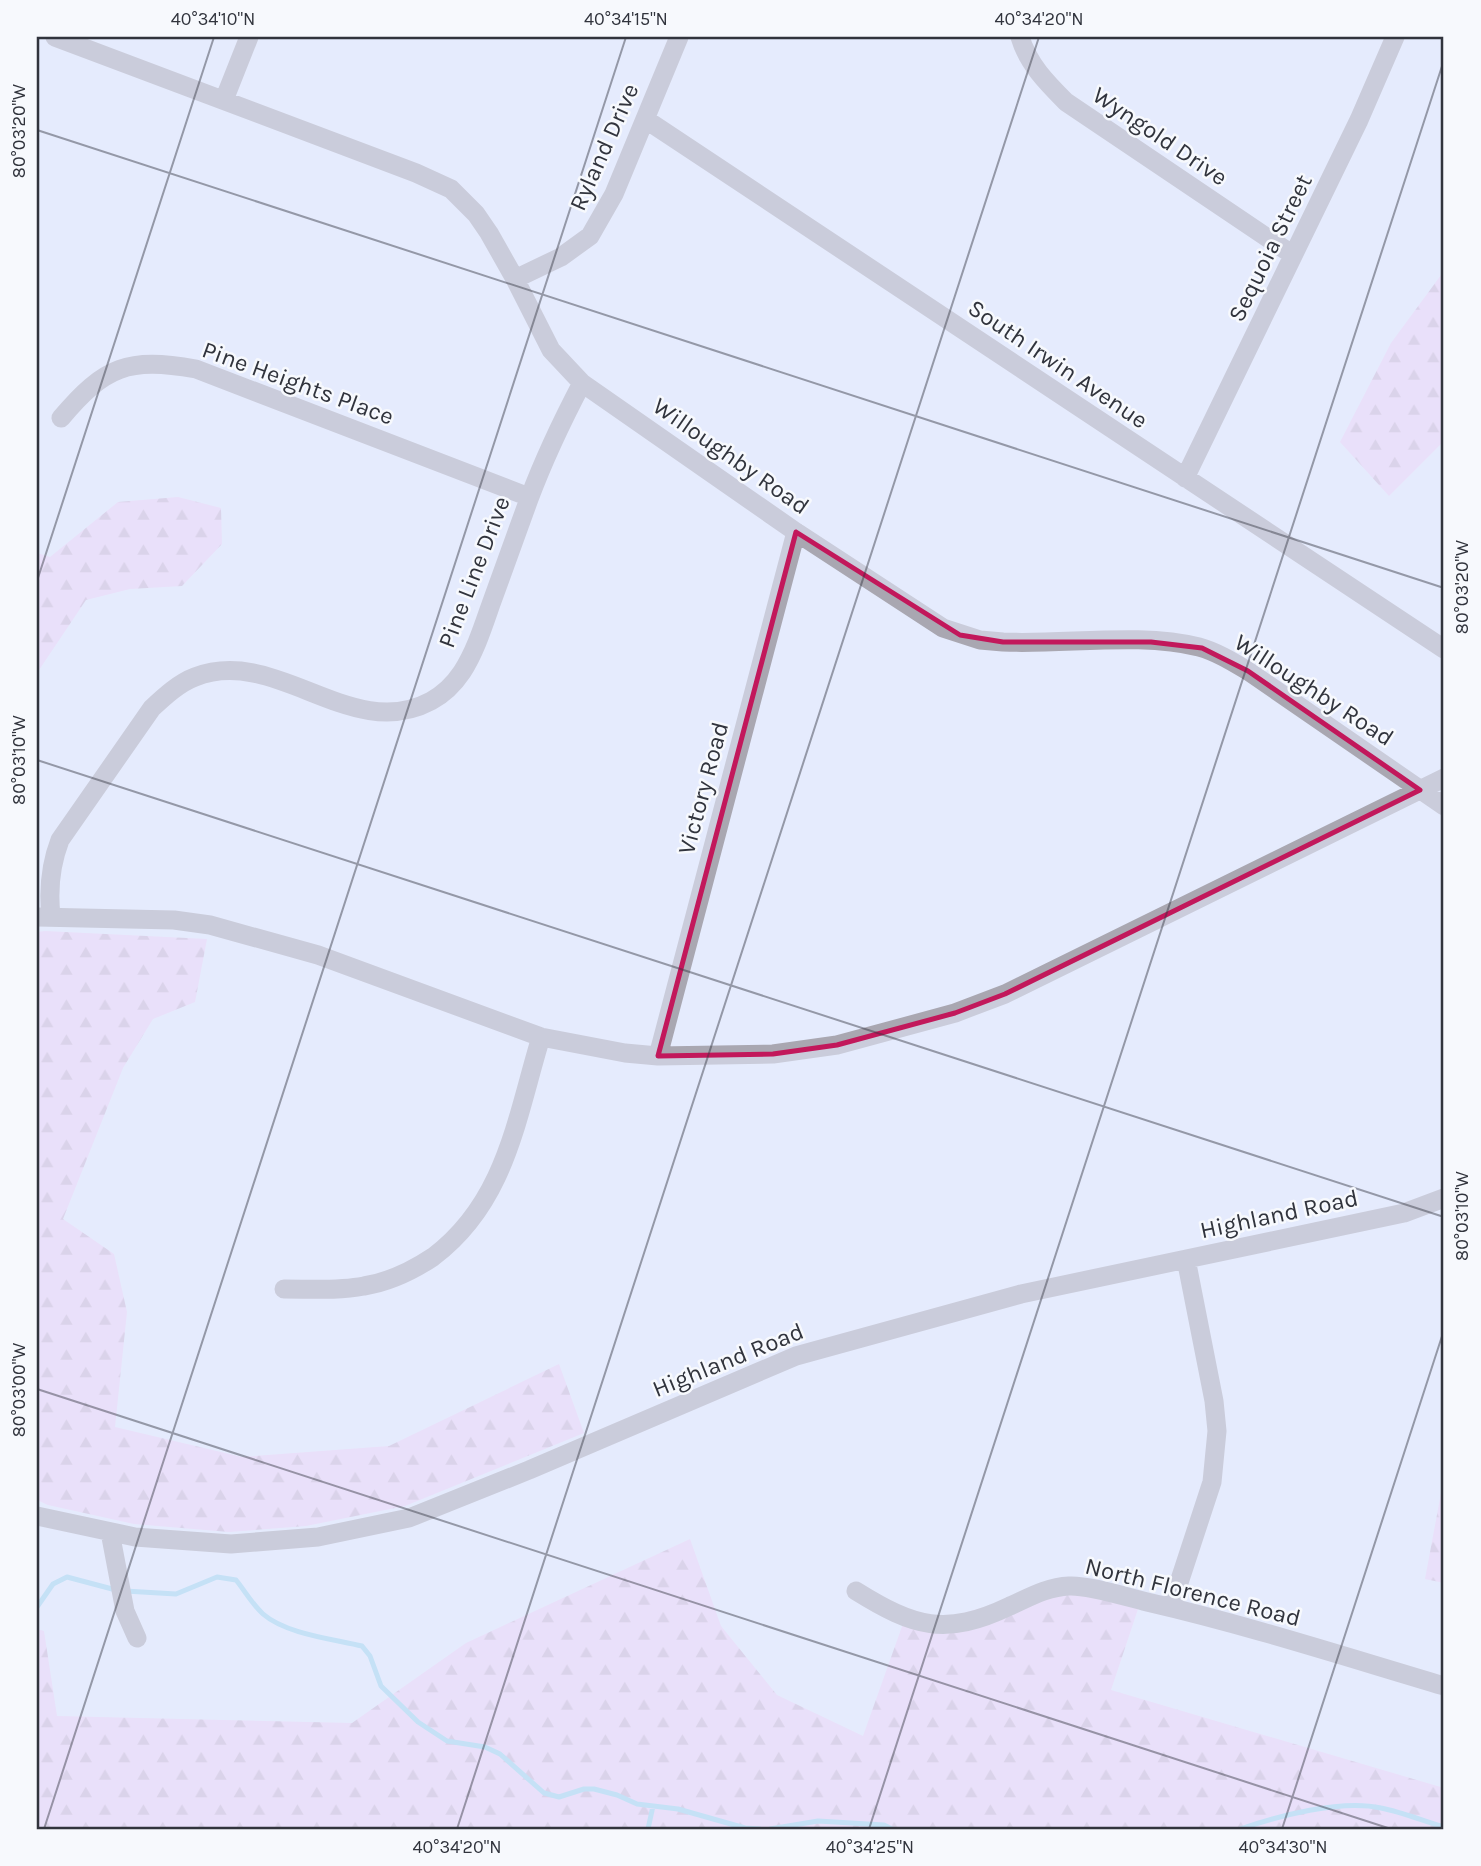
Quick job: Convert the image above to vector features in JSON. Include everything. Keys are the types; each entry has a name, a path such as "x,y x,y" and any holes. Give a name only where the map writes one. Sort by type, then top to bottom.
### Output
{"street":[{"name":"Willoughby Road","path":"55,37 416,173 451,189 476,214 489,233 551,350 582,383 796,532 943,628 980,640 1031,643 1181,643 1202,648 1248,671 1444,806"},
{"path":"224,100 249,37"},
{"name":"Ryland Drive","path":"515,279 575,249 590,236 614,194 679,37"},
{"name":"Wyngold Drive","path":"1020,37 1038,72 1066,102 1293,254"},
{"name":"Sequoia Street","path":"1185,478 1359,120 1395,37"},
{"name":"South Irwin Avenue","path":"645,119 1444,649"},
{"name":"Pine Heights Place","path":"61,418 89,387 105,376 134,364 196,369 529,497"},
{"name":"Pine Line Drive","path":"44,917 53,858 60,840 152,708 166,695 194,677 228,669 269,676 367,710 400,711 429,702 451,685 462,673 481,632 529,497 582,383"},
{"name":"Victory Road","path":"659,1056 796,532"},
{"path":"44,917 174,920 237,931 318,955 541,1037 625,1053 659,1056 773,1054 825,1047 955,1013 1005,994 1444,778"},
{"path":"285,1289 334,1290 367,1286 398,1277 424,1263 454,1241 474,1219 503,1166 541,1037"},
{"name":"Highland Road","path":"37,1516 135,1537 230,1544 317,1538 409,1518 796,1356 1021,1294 1404,1213 1444,1198"},
{"path":"1171,1607 1212,1482 1217,1431 1214,1401 1186,1259"},
{"path":"110,1532 125,1611 137,1639"},
{"name":"North Florence Road","path":"856,1591 905,1618 954,1626 992,1614 1053,1587 1074,1585 1171,1607 1444,1686"}],"highlighted area":[{"path":"796,532 960,635 1003,642 1151,642 1202,648 1248,671 1420,790 1005,994 955,1013 837,1045 773,1054 658,1056"}],"green space":[{"path":"1444,271 1444,441 1389,496 1340,442 1391,343"},
{"path":"178,497 221,508 222,544 182,586 130,589 86,600 37,673 37,553 50,557 118,502"},
{"path":"37,932 207,939 195,1002 153,1019 123,1068 63,1219 114,1254 127,1312 115,1427 242,1457 389,1446 559,1364 584,1433 405,1506 306,1526 229,1532 134,1524 48,1505 37,1500"},
{"path":"1444,1477 1444,1583 1425,1579"},
{"path":"690,1539 721,1626 777,1695 863,1736 905,1618 926,1624 1053,1587 1141,1600 1111,1690 1444,1788 1444,1829 37,1829 37,1629 44,1631 57,1716 352,1723 466,1643"}],"waterway":[{"path":"37,1607 53,1584 67,1577 116,1590"},
{"path":"125,1591 176,1594 217,1577 236,1580 259,1610 273,1621 310,1635 362,1646 370,1656 381,1686 418,1722 447,1741 485,1747 500,1754 544,1793 559,1797 584,1789 594,1789 637,1804 678,1809 745,1828 760,1829"},
{"path":"648,1829 653,1806"},
{"path":"1240,1829 1291,1814 1347,1806 1389,1810 1444,1827"},
{"path":"770,1829 818,1821 884,1825 892,1829"}]}
